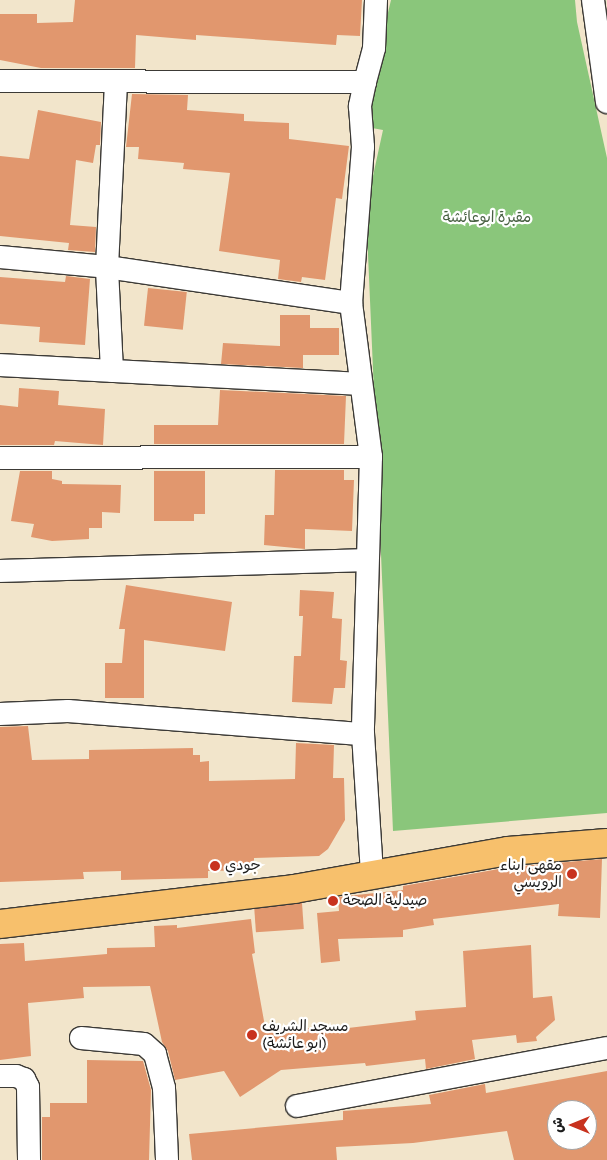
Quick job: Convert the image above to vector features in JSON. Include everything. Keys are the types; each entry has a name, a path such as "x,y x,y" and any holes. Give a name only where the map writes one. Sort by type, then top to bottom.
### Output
{"main road":[{"path":"0,924 294,889 372,873 508,851 607,843"}],"street":[{"path":"372,873 363,734 371,458 351,303 362,147 360,106 374,48 376,0"},
{"path":"593,0 607,102"},
{"path":"0,81 365,82"},
{"path":"112,371 107,267 116,81"},
{"path":"0,257 107,267 351,303"},
{"path":"0,365 361,384"},
{"path":"0,458 371,458"},
{"path":"0,571 367,560"},
{"path":"0,714 68,711 363,734"},
{"path":"82,1038 144,1044 155,1054 164,1088 167,1160"},
{"path":"297,1106 607,1048"},
{"path":"0,1076 16,1076 24,1079 28,1087 29,1160"}],"green space":[{"name":"مقبرة ابوعائشة","path":"391,0 575,0 577,22 607,158 607,813 393,831 366,208 383,130 361,126"}],"building":[{"path":"75,0 362,0 360,36 337,35 336,45 196,35 196,40 136,35 135,68 41,68 0,60 0,14 37,14 37,23 73,22"},
{"path":"132,94 188,95 187,110 244,114 244,121 289,123 289,139 349,146 342,199 336,198 325,280 302,277 301,282 278,279 280,260 219,251 230,173 183,169 184,163 138,159 139,147 126,147"},
{"path":"38,110 101,122 100,145 96,145 93,163 76,160 70,225 96,227 95,252 68,250 69,243 0,236 0,156 29,159"},
{"path":"66,276 90,279 85,345 39,342 40,327 0,324 0,277 65,282"},
{"path":"148,288 187,292 183,330 144,326"},
{"path":"280,315 310,315 310,328 339,328 339,355 303,355 303,368 221,364 223,343 280,346"},
{"path":"19,388 59,391 58,405 105,409 103,445 55,441 54,445 0,445 0,405 18,407"},
{"path":"220,390 346,396 344,444 154,444 154,425 218,425"},
{"path":"275,470 344,470 344,480 354,480 352,531 305,529 305,549 264,545 265,515 274,515"},
{"path":"20,471 52,471 52,479 62,481 62,484 121,485 120,513 102,512 102,528 89,528 89,539 52,541 31,537 34,524 11,521"},
{"path":"154,471 205,471 205,514 194,514 194,521 154,521"},
{"path":"126,585 232,602 225,651 144,640 144,698 105,698 105,663 122,663 125,629 119,629"},
{"path":"300,590 334,592 332,618 342,619 340,660 347,661 345,688 334,688 332,704 292,702 294,656 301,656 303,616 299,616"},
{"path":"28,726 32,760 89,759 89,750 193,748 193,755 200,755 200,762 209,761 209,781 295,779 296,743 334,745 333,778 344,778 345,820 328,849 319,856 254,858 254,870 208,871 208,878 121,880 121,871 83,872 84,879 0,882 0,727"},
{"path":"602,859 600,918 558,916 559,904 433,919 434,925 403,930 403,937 338,939 340,961 321,963 317,913 339,911 338,897 403,890 403,886 510,867"},
{"path":"302,903 304,929 256,932 254,906"},
{"path":"251,919 255,953 252,954 266,1032 331,1026 331,1030 416,1020 415,1011 466,1007 463,951 531,945 533,998 552,996 555,1020 536,1037 537,1041 517,1043 516,1035 472,1040 475,1059 426,1069 425,1059 366,1066 365,1063 281,1070 240,1097 224,1071 175,1080 168,1051 162,1042 150,986 83,987 84,998 28,1003 31,1056 0,1060 0,944 24,943 25,961 107,954 107,948 155,947 154,926 177,925 177,928"},
{"path":"87,1060 143,1061 151,1090 149,1160 42,1160 42,1117 50,1117 50,1103 87,1103"},
{"path":"607,1071 607,1160 514,1160 507,1131 413,1143 336,1147 337,1160 192,1160 189,1134 343,1120 343,1111 431,1104 429,1095 485,1084 486,1093"}],"place":[{"name":"جودي","path":"215,866"},
{"name":"مقهى ابناء الرويسي","path":"572,874"},
{"name":"صيدلية الصحة","path":"333,901"},
{"name":"مسجد الشريف (ابو عائشة)","path":"252,1035"}]}
